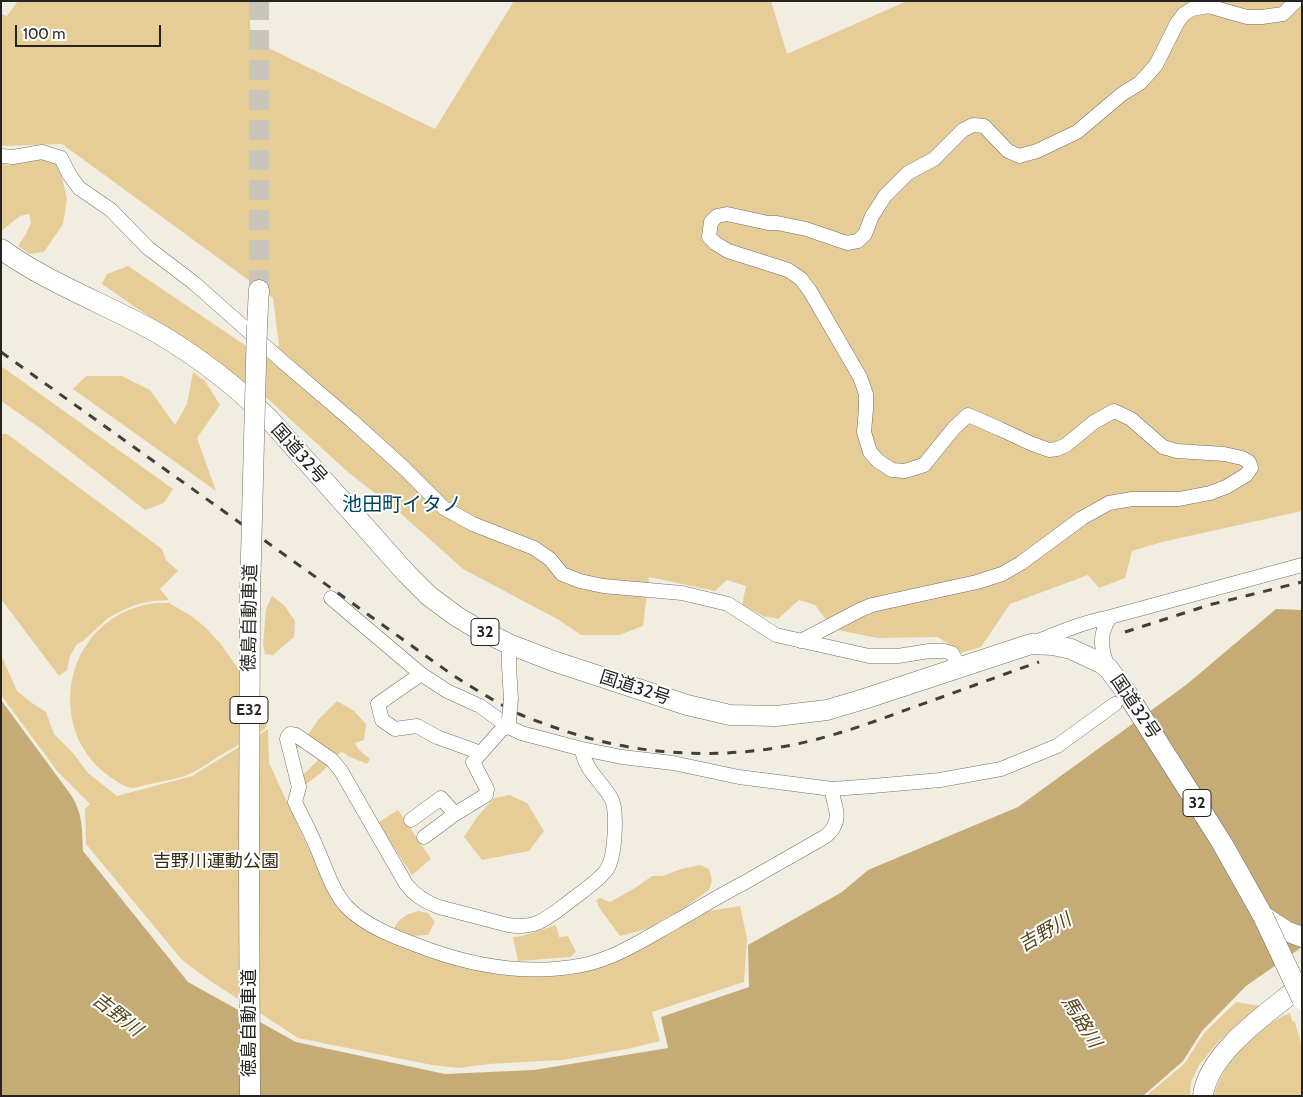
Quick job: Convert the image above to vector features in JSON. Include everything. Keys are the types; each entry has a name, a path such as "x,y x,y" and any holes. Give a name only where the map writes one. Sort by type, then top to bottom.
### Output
{"highway":[{"name":"国道32号","path":"1,249 46,277 160,334 214,370 248,398 269,419 406,573 429,596 463,620 509,644 554,661 678,702 730,715 776,716 826,710 1032,644 1054,645 1093,652 1126,692 1222,842 1263,916 1302,999"},
{"name":"徳島自動車道","path":"250,1096 250,614 259,290"},
{"name":"国道32号","path":"1263,916 1286,932 1302,937"},
{"path":"1203,1096 1209,1076 1226,1050 1243,1033 1302,986"}],"street":[{"path":"801,641 872,605 977,582 1002,574 1022,563 1082,518 1109,503 1132,499 1179,500 1210,493 1226,487 1246,475 1251,468 1249,462 1242,458 1224,454 1177,451 1163,447 1131,419 1114,411 1094,422 1066,445 1049,450 968,415 954,428 924,465 905,471 892,470 878,461 870,452 864,432 866,394 860,377 810,291 801,279 788,270 728,250 715,243 709,237 711,222 717,216 727,214 806,229 846,243 858,241 865,234 872,216 885,196 908,173 934,159 963,130 973,124 984,126 1008,151 1019,156 1037,151 1077,132 1122,94 1140,84 1156,65 1176,23 1184,14 1192,9 1208,6 1247,17 1262,17 1282,14 1296,1"},
{"path":"1,156 13,157 42,152 61,158 79,188 111,210 148,248 194,283 351,420 404,468 444,508 472,524 534,548 550,559 562,574 603,586 682,593 728,604 776,635 869,656 898,656 929,651 944,651 952,653 959,667"},
{"path":"1032,644 1072,627 1302,565"},
{"path":"330,598 421,674 509,723 521,733 582,749 622,757 673,762 739,777 832,789 940,780 1001,769 1057,746 1115,704"},
{"path":"1093,652 1110,617"},
{"path":"424,837 455,814 486,796 487,789 473,762 509,723 511,699 508,667 509,644"},
{"path":"421,674 378,704 382,720 395,729 417,726 437,737 481,753"},
{"path":"582,749 585,762 612,799 614,806 615,822 611,861 606,871 584,891 545,920 536,924 518,927 439,907 421,899 412,892 341,771 332,760 296,735 290,734 287,739 299,787 295,802 336,890 347,907 364,921 378,929 425,948 467,961 523,969 564,968 606,959 826,836 835,826 837,810 832,796 832,789"},
{"path":"412,820 441,798 455,814"}],"green space":[{"path":"18,1 250,1 250,39 435,129 514,1 771,1 787,54 907,1 1302,1 1302,511 1162,542 1132,551 1125,578 1099,588 1088,575 1010,604 981,647 961,653 938,637 877,638 833,629 815,605 799,600 778,619 763,616 742,605 746,586 727,580 715,591 649,577 643,626 619,635 581,635 559,620 463,569 399,512 349,473 268,399 102,284 107,274 128,266 267,360 279,345 273,298 62,144 1,145 1,14 7,16"},
{"path":"45,158 59,164 67,199 63,224 44,252 30,254 18,246 31,223 29,214 20,216 1,231 1,164 9,165"},
{"path":"1,366 173,489 164,503 145,510 40,428 1,401"},
{"path":"193,372 205,381 220,405 197,438 216,491 73,389 86,376 122,376 150,390 175,425 187,404"},
{"path":"1,434 7,434 162,549 166,560 178,571 160,589 169,600 138,604 108,618 83,641 77,644 70,656 67,670 59,676 1,599"},
{"path":"272,596 284,605 295,621 294,637 273,655 265,654 263,644 266,609"},
{"path":"169,603 190,615 204,626 220,643 269,712 265,729 196,771 181,777 131,788 114,780 89,757 78,739 72,718 70,697 73,676 80,656 92,638 108,622 119,615 143,605"},
{"name":"吉野川運動公園","path":"1,655 17,691 46,712 54,734 73,753 88,773 117,796 192,776 268,729 269,763 319,871 335,897 439,957 568,974 702,912 740,906 747,938 744,982 652,1012 660,1041 627,1049 562,1060 489,1064 459,1068 432,1065 298,1038 209,980 182,960 86,844 85,809 90,804 58,772 1,695"},
{"path":"337,701 354,711 366,724 364,740 355,743 358,749 370,759 367,764 343,752 339,753 321,773 305,785 302,782 304,774 317,761 324,747 304,745 285,753 281,746 280,735 297,729 307,736 318,720"},
{"path":"510,795 527,803 544,831 529,851 482,860 464,837 477,817 494,798"},
{"path":"398,810 431,859 412,875 378,823"},
{"path":"700,865 709,869 712,881 709,890 684,908 647,929 620,936 600,909 596,900 600,898 610,902 652,876 663,876 681,869"},
{"path":"418,911 428,913 435,922 428,935 413,936 394,928 404,917"},
{"path":"556,925 559,937 568,936 576,952 570,957 518,961 513,937"},
{"path":"1236,1002 1260,1006 1220,1040 1199,1065 1191,1082 1190,1096 1146,1096 1185,1063 1204,1033"},
{"path":"1290,1013 1292,1021 1295,1022 1302,1047 1302,1096 1214,1096 1224,1071 1243,1047 1266,1026"}],"water":[{"path":"1276,609 1302,610 1302,947 1246,986 1202,1031 1183,1061 1143,1096 1,1096 1,700 75,802 81,822 83,851 188,982 296,1042 445,1074 534,1070 668,1048 661,1017 749,987 748,945 842,892 868,870 1018,807 1186,685"}],"tunnel":[{"path":"259,1 259,290"}],"railway":[{"path":"1,352 454,676 519,714 562,730 618,745 647,750 705,753 763,750 822,738 868,724 1039,662"},
{"path":"1125,632 1209,605 1302,582"}],"district":[{"name":"池田町イタノ","path":"402,505"}],"water label":[{"name":"吉野川","path":"1045,933"},
{"name":"吉野川","path":"117,1015"},
{"name":"馬路川","path":"1081,1022"}]}
